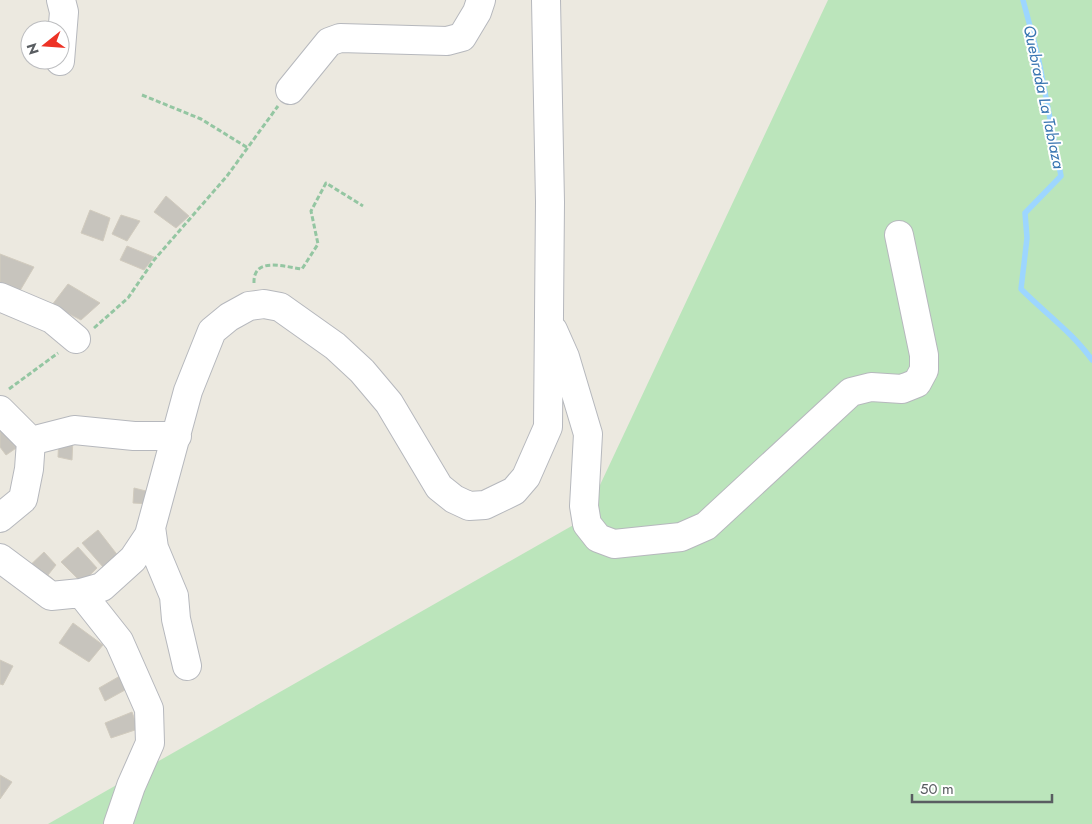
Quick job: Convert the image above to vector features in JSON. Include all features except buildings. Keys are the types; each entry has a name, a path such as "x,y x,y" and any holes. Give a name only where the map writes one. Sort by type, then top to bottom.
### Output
{"street":[{"path":"61,0 64,12 63,20"},
{"path":"290,90 329,42 340,38 358,37 447,41 462,37 477,12 481,0"},
{"path":"0,558 51,596 81,593 102,587 133,559 149,535 152,527 178,436 188,391 212,331 229,317 254,306 264,304 280,307 335,346 362,371 389,403 439,487 454,499 469,506 485,506 514,491 526,477 548,427 550,202 546,0"},
{"path":"548,320 565,357 588,434 584,506 587,524 598,538 614,544 681,536 706,526 851,392 871,387 902,389 917,383 924,370 924,355 899,235"},
{"path":"0,298 52,319 76,340"},
{"path":"0,518 23,499 29,469 31,440 4,400"},
{"path":"31,440 74,430 134,436 178,436"},
{"path":"152,527 154,548 174,596 176,619 187,666"},
{"path":"81,593 119,640 149,709 150,743 144,761 131,786 118,824"}],"path":[{"path":"4,400 128,298 154,260 227,176 290,90"},
{"path":"142,95 201,119 248,148"},
{"path":"254,306 253,275 259,268 269,264 302,270 318,244 311,211 326,183 363,206"}],"green space":[{"path":"828,0 1092,0 1092,824 48,824 584,519"}],"waterway":[{"name":"Quebrada La Tablaza","path":"1023,0 1038,56 1061,176 1025,213 1027,238 1021,289 1068,332 1092,360"}]}
